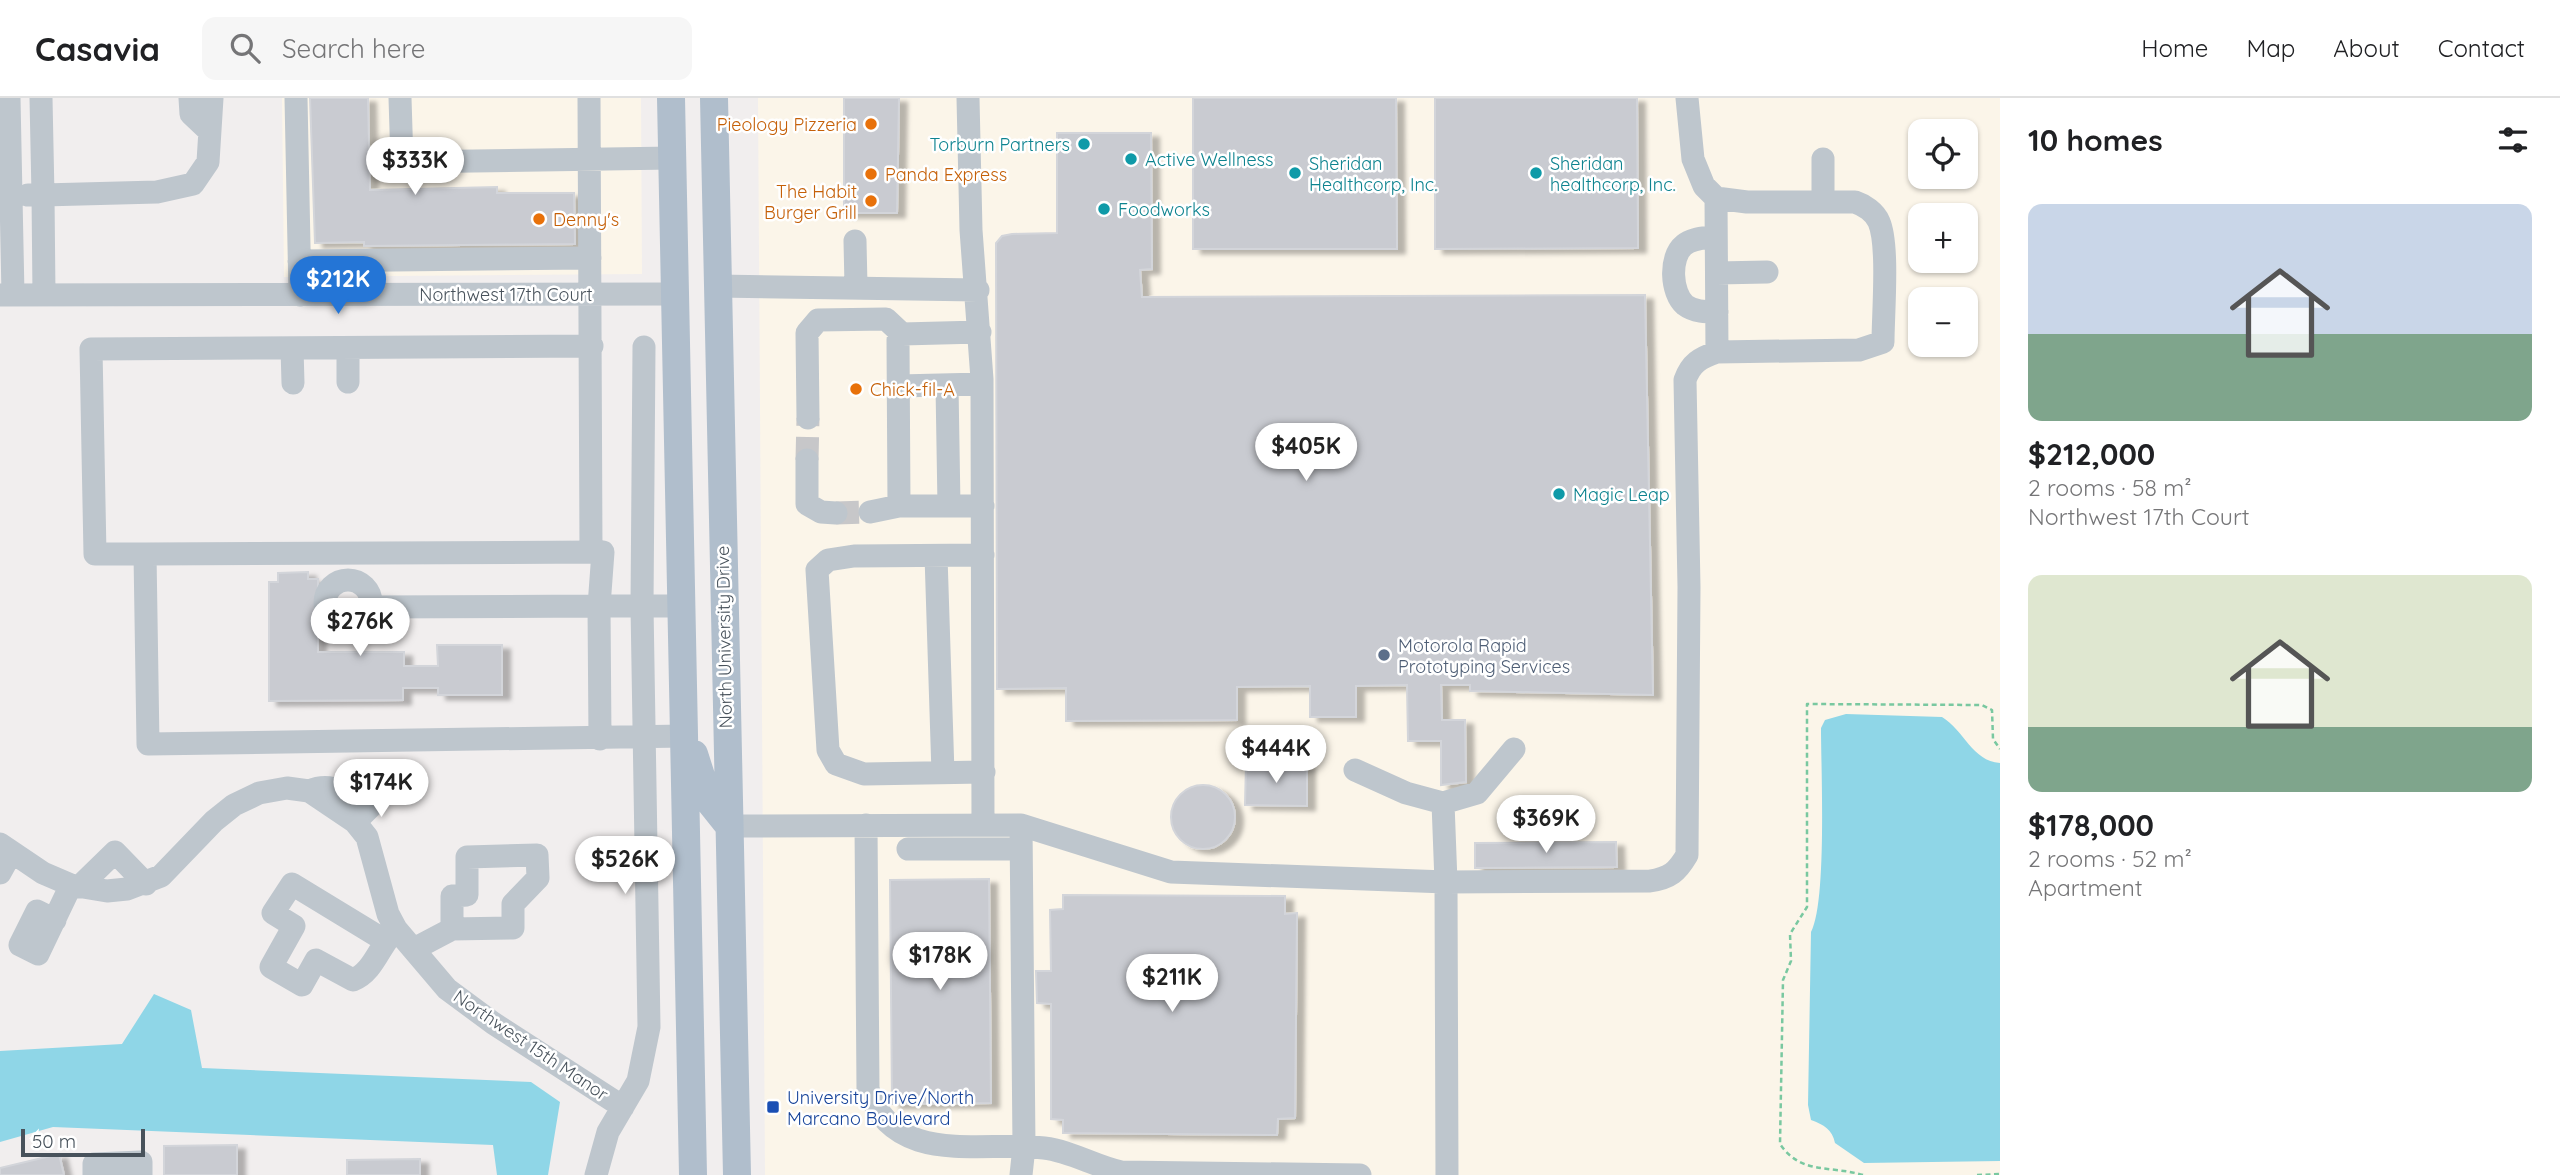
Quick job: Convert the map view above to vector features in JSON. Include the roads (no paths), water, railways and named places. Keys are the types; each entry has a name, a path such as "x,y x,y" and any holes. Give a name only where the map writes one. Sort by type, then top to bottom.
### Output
{"main road":[{"path":"671,98 693,1175"},
{"name":"North University Drive","path":"713,98 737,1175"},
{"path":"674,230 695,275 717,286"},
{"path":"677,294 696,305 717,332"},
{"path":"685,736 709,800 729,826"}],"street":[{"path":"7,295 5,195 9,98"},
{"path":"41,98 44,295"},
{"path":"190,98 191,114 209,131"},
{"path":"198,98 209,131"},
{"path":"204,98 209,131"},
{"path":"5,195 157,191 194,184 208,162 212,98"},
{"path":"209,131 220,98"},
{"path":"296,98 300,295"},
{"path":"400,98 402,162 673,158"},
{"path":"589,98 592,552"},
{"path":"968,98 971,230 978,290 982,384 983,506 984,772 973,825"},
{"path":"729,826 973,825 1014,841 1171,872 1446,882 1650,881 1668,878 1679,869 1686,855 1689,839 1689,587 1685,380 1689,368 1700,359 1717,352 1859,350 1883,342 1883,244 1878,219 1863,204 1855,202 1747,202 1716,198 1704,186 1693,159 1687,98"},
{"path":"1823,159 1823,202"},
{"path":"1716,198 1717,352"},
{"path":"1716,236 1685,244 1677,254 1674,272 1676,293 1685,304 1702,311 1717,312"},
{"path":"855,241 856,286"},
{"path":"299,261 590,258"},
{"path":"1717,273 1767,272"},
{"path":"717,286 856,286 978,290"},
{"name":"Northwest 17th Court","path":"7,295 677,294"},
{"path":"808,418 807,333 818,320 886,319 902,334 980,332"},
{"path":"899,506 898,340 902,334"},
{"path":"592,346 91,349 95,554 145,554 303,544 603,552 599,606 600,739"},
{"path":"596,1175 602,1146 638,1081 649,1027 642,606 644,347"},
{"path":"292,348 293,383"},
{"path":"348,348 348,382"},
{"path":"899,386 982,384"},
{"path":"947,386 949,506"},
{"path":"807,460 807,504 821,512 836,513"},
{"path":"870,512 899,506 983,506"},
{"path":"145,554 148,744 685,736"},
{"path":"983,555 854,556 828,560 817,570 828,750 836,764 864,774 984,772"},
{"path":"936,556 943,773"},
{"path":"371,607 682,606"},
{"path":"1355,770 1406,793 1443,803 1477,793 1514,749"},
{"path":"360,817 401,777"},
{"name":"Northwest 15th Manor","path":"4,857 75,886 107,891 146,884 173,866 214,821 234,805 259,793 286,788 309,791 360,817 368,837 390,934 414,949 447,989 623,1107"},
{"path":"1443,803 1446,882 1447,1175"},
{"path":"866,825 867,1074 872,1102 905,1134 925,1143 948,1147 1024,1147 1065,1152 1089,1164 1121,1172"},
{"path":"973,825 1014,841"},
{"path":"1014,841 1024,1147 1021,1175"},
{"path":"908,849 1014,841"},
{"path":"55,919 75,886 115,852 146,884"},
{"path":"414,949 452,929 513,928 513,904 538,878 537,855 467,857 467,895 452,896 452,929"},
{"path":"292,884 390,934 364,976 353,980 316,960 302,985 271,967 294,926 273,913 292,884"},
{"path":"94,1175 94,1164 141,1163 141,1175"},
{"path":"1097,1175 1121,1172 1360,1175"}],"water":[{"path":"1846,714 1942,717 1982,757 2000,763 2000,1161 1864,1163 1835,1143 1827,1128 1811,1120 1808,1105 1811,932 1816,916 1821,865 1821,728 1825,720"},
{"path":"154,994 191,1010 202,1068 531,1082 560,1102 548,1175 497,1175 493,1145 53,1127 0,1142 0,1051 122,1044"}],"tunnel":[{"path":"807,460 808,418"},
{"path":"836,513 870,512"}],"place":[{"name":"Pieology Pizzeria","path":"871,124"},
{"name":"Torburn Partners","path":"1084,144"},
{"name":"Active Wellness","path":"1131,159"},
{"name":"Sheridan Healthcorp, Inc.","path":"1295,173"},
{"name":"Sheridan healthcorp, Inc.","path":"1536,173"},
{"name":"Panda Express","path":"871,174"},
{"name":"The Habit Burger Grill","path":"871,201"},
{"name":"Foodworks","path":"1104,209"},
{"name":"Denny's","path":"539,219"},
{"name":"Chick-fil-A","path":"856,389"},
{"name":"Magic Leap","path":"1559,494"},
{"name":"Motorola Rapid Prototyping Services","path":"1384,655"},
{"name":"University Drive/North Marcano Boulevard","path":"773,1107"}]}
